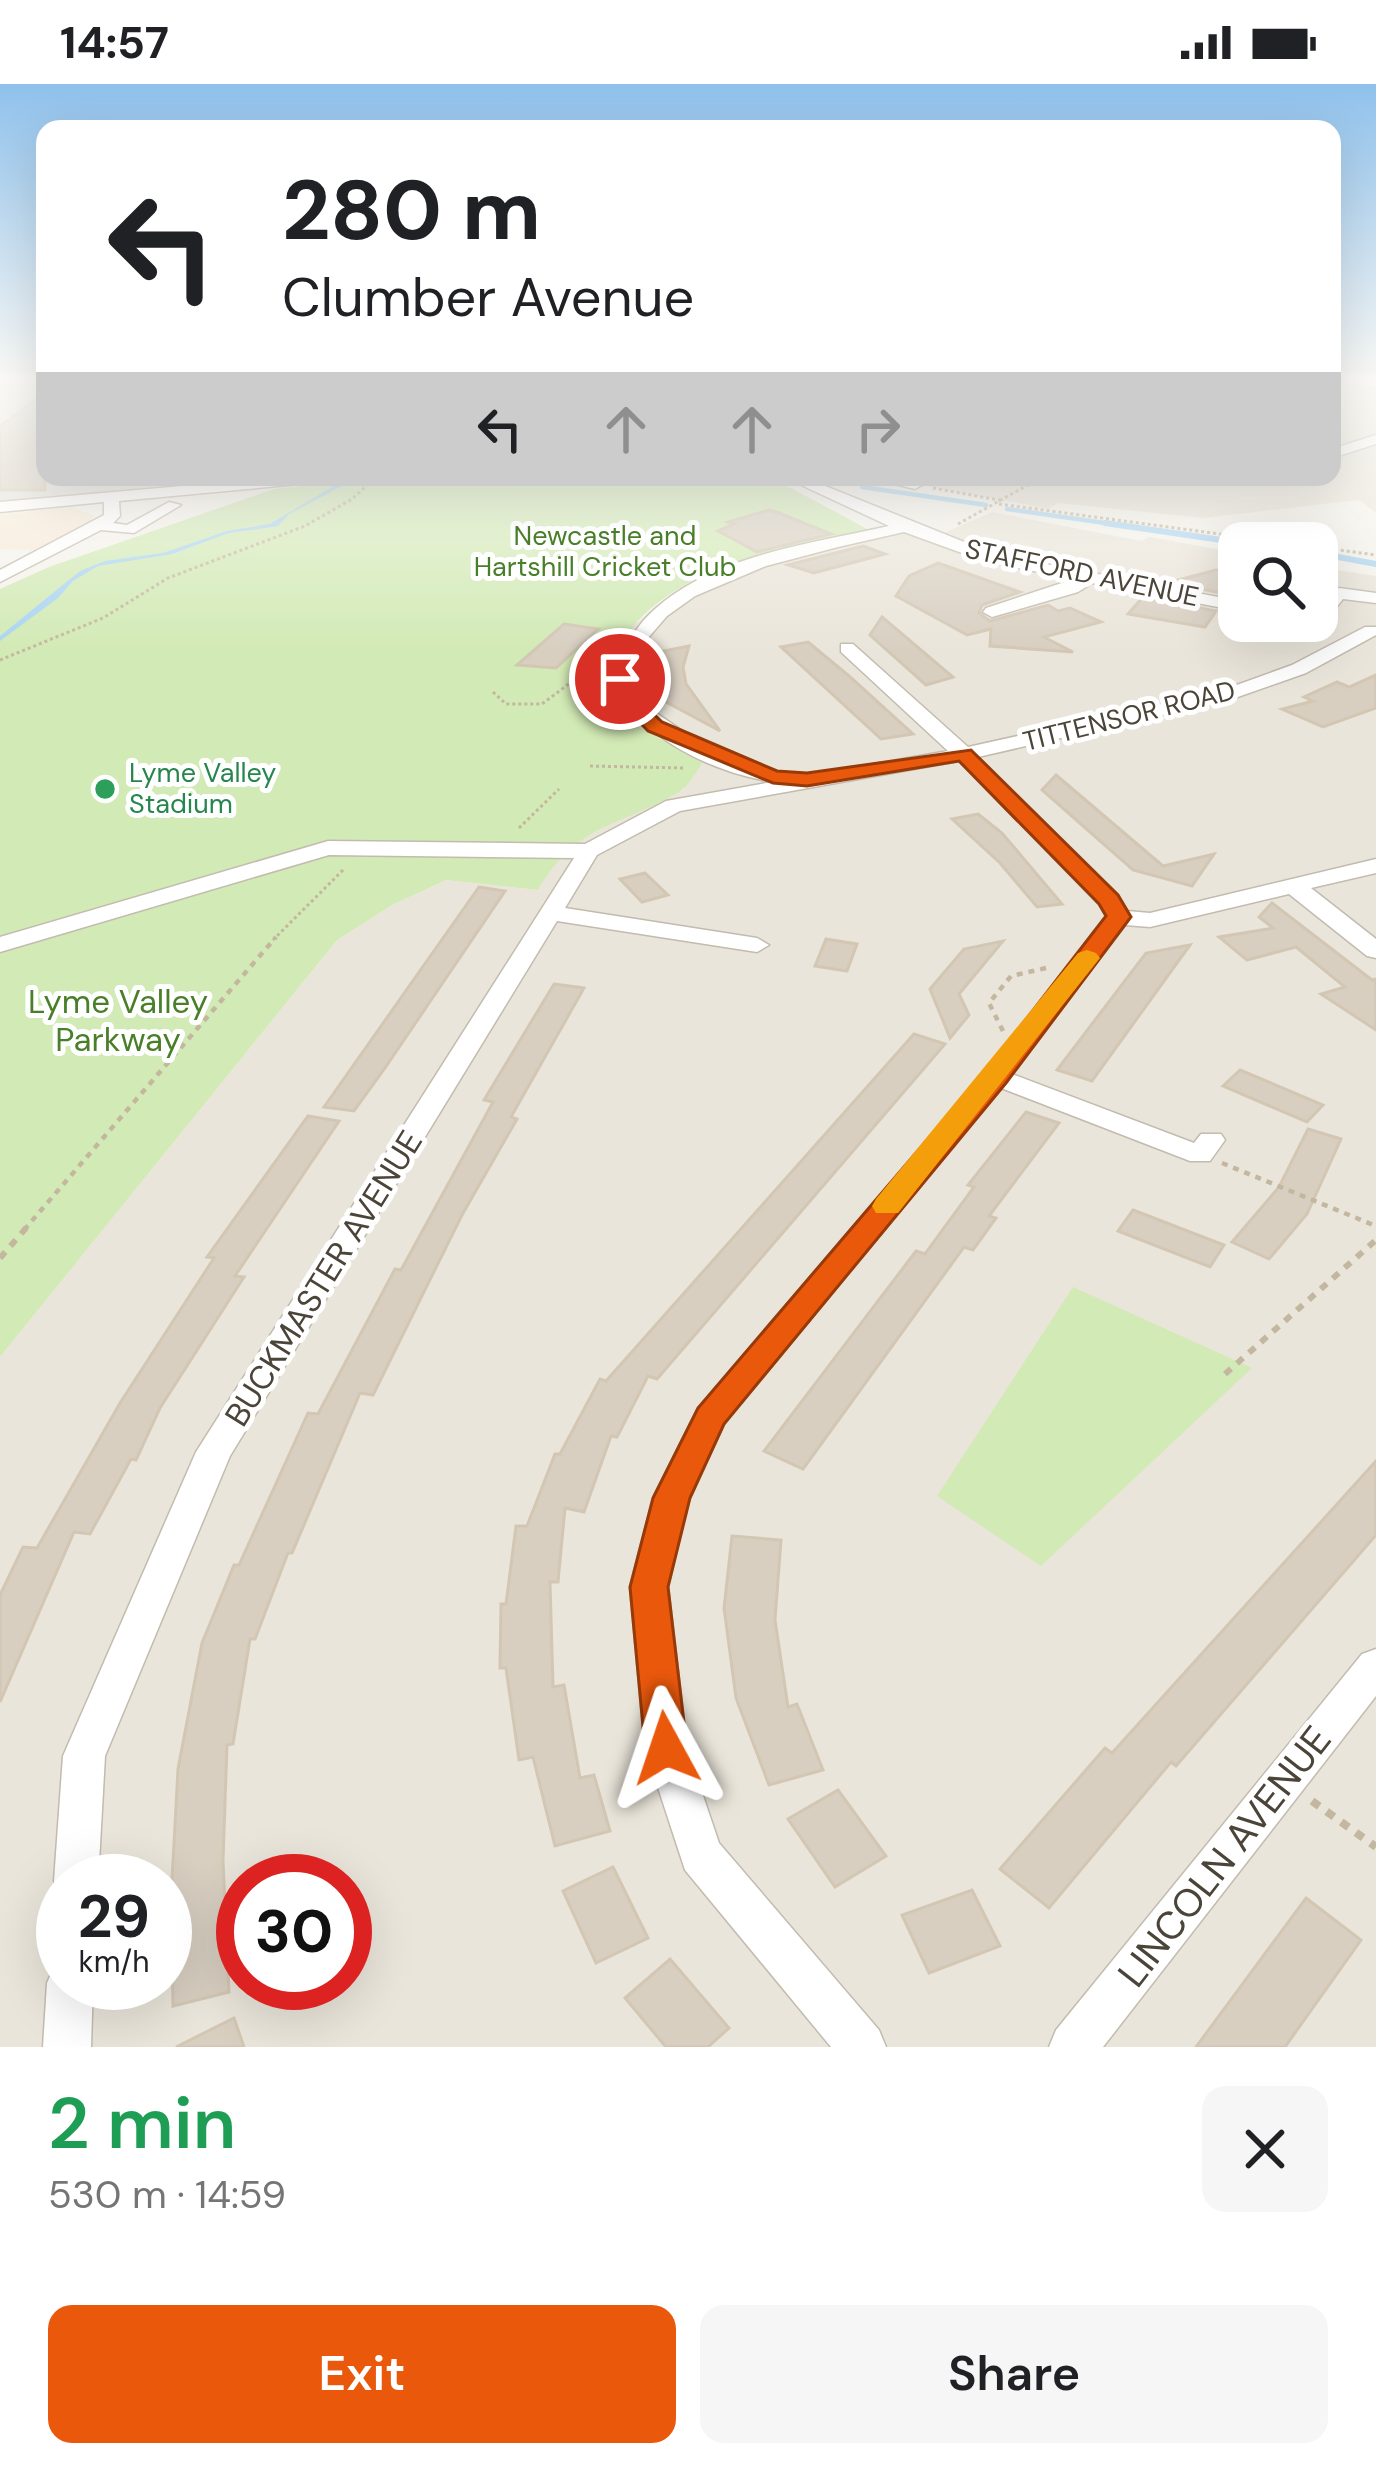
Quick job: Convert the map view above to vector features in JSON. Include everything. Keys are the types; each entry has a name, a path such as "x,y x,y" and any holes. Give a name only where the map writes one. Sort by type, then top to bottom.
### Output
{"street":[{"path":"0,507 186,486"},
{"name":"STAFFORD AVENUE","path":"814,486 904,527 990,558 1218,602"},
{"path":"0,577 112,516 111,497"},
{"path":"99,525 129,530 174,505"},
{"path":"743,781 655,726 626,698 620,679 641,634 684,596 718,580 803,551 904,527"},
{"path":"992,611 1072,588 1086,579"},
{"path":"1338,596 1342,592 1376,598"},
{"path":"1338,619 1374,626"},
{"name":"TITTENSOR ROAD","path":"743,781 807,780 964,754 1225,694 1299,669 1374,626"},
{"path":"847,648 964,754 1109,900 1119,917"},
{"name":"BUCKMASTER AVENUE","path":"78,1854 84,1756 214,1452 589,851 674,806 743,781"},
{"path":"0,945 305,853 369,846 589,851"},
{"path":"1119,917 1150,920 1376,866"},
{"path":"1292,885 1376,951"},
{"path":"550,913 757,945"},
{"path":"862,2047 701,1855 666,1748 649,1587 671,1498 710,1417 1006,1064 1119,917"},
{"path":"1006,1064 1205,1147"},
{"name":"LINCOLN AVENUE","path":"1073,2047 1376,1666"},
{"path":"67,2047 69,2010"}],"path":[{"path":"0,660 103,618 168,578 305,526 366,486"},
{"name":"STAFFORD AVENUE","path":"920,486 1002,503 1218,533"},
{"path":"925,535 1002,503 1028,486"},
{"path":"1338,550 1376,555"},
{"path":"493,692 506,704 542,704 583,676 613,645 641,634"},
{"path":"590,766 682,767"},
{"path":"497,849 559,789"},
{"path":"0,1258 293,917 369,846"},
{"path":"1006,1064 989,1003 1011,976 1086,959"},
{"path":"1205,1147 1376,1226"},
{"path":"1225,1374 1376,1240"},
{"path":"1284,1780 1376,1846"}],"shaded area":[{"path":"0,470 36,470 36,486 161,486 0,502"},
{"path":"1341,470 1376,470 1376,513 1359,500 1204,518 1058,503 1049,509 928,486 1341,486"},
{"path":"71,507 95,516 33,550 0,549 0,515"},
{"path":"992,512 1142,541 1149,537 1218,549 1218,642 1338,642 1338,570 1376,576 1376,2047 0,2047 0,1357 337,940 392,905 446,880 538,890 553,863 580,841 634,810 683,790 703,762 635,725 607,698 628,630 670,595 751,558 898,524 932,538"}],"green space":[{"path":"784,486 871,531 742,561 681,587 655,605 627,635 607,698 635,725 703,762 686,786 584,839 538,890 446,880 392,905 337,940 0,1357 0,589 49,567 274,489"},
{"path":"1073,1287 1252,1368 1041,1566 937,1496"}],"water":[{"path":"334,486 342,486 289,514 278,526 229,533 172,554 98,566 0,641 0,636 80,571 105,561 163,553 227,531 270,524"}],"building":[{"path":"0,470 36,470 36,486 45,486 45,490 0,490"},
{"path":"769,510 831,534 757,552 718,531 734,524 728,522"},
{"path":"863,546 885,554 814,573 788,565"},
{"path":"938,563 1020,592 982,605 979,613 990,621 1048,605 1058,611 1070,608 1101,622 1044,637 1073,652 990,646 991,629 967,635 896,596 909,576"},
{"path":"1216,570 1218,570 1218,592 1167,583"},
{"path":"1143,597 1216,611 1205,627 1128,614"},
{"path":"882,617 953,677 926,685 870,635"},
{"path":"564,624 598,629 556,668 517,665"},
{"path":"808,642 913,734 881,739 781,647"},
{"path":"689,646 683,667 686,684 720,731 666,702 655,676 659,652"},
{"path":"1376,675 1376,708 1323,727 1282,709 1313,701 1304,697 1337,682 1349,687"},
{"path":"1056,775 1163,866 1214,854 1192,886 1133,870 1042,790"},
{"path":"978,814 1002,833 1062,904 1037,907 1000,863 952,819"},
{"path":"645,873 668,895 642,902 620,879"},
{"path":"479,887 505,891 385,1068 354,1111 324,1107"},
{"path":"1272,903 1376,979 1376,1030 1321,994 1345,987 1296,947 1247,960 1219,937 1273,928 1259,917"},
{"path":"826,939 857,944 847,971 815,966"},
{"path":"1003,941 959,994 969,1015 950,1038 930,989 964,949"},
{"path":"1190,945 1092,1081 1057,1070 1146,953"},
{"path":"554,984 584,988 511,1117 517,1119 462,1215 373,1395 360,1393 255,1639 250,1639 233,1744 227,1745 223,1854 216,1854 216,1995 192,2001 192,1854 173,1854 178,1769 202,1643 308,1413 318,1414 395,1269 401,1270 493,1102 484,1100"},
{"path":"914,1034 945,1044 657,1379 648,1376 617,1437 611,1436 584,1512 565,1508 558,1582 550,1582 553,1687 564,1685 580,1778 594,1775 610,1831 555,1846 533,1757 519,1760 506,1668 500,1668 501,1604 506,1604 516,1526 527,1526 555,1454 560,1454 600,1379 606,1381"},
{"path":"1240,1070 1323,1105 1307,1122 1223,1086"},
{"path":"1026,1112 1059,1123 989,1216 996,1218 973,1250 964,1247 803,1469 764,1451 916,1251 925,1254 974,1187 968,1185"},
{"path":"308,1116 339,1121 235,1276 244,1277 160,1408 136,1460 131,1459 90,1534 74,1532 0,1702 0,1595 23,1547 37,1548 120,1403 214,1258 207,1257"},
{"path":"1308,1129 1341,1139 1307,1214 1269,1259 1232,1242 1279,1187"},
{"path":"1133,1210 1224,1245 1210,1267 1118,1231"},
{"path":"1376,1461 1376,1535 1176,1766 1171,1762 1049,1908 1000,1869 1105,1748 1112,1753"},
{"path":"732,1536 781,1540 775,1620 788,1707 797,1704 823,1770 769,1785 736,1698 724,1608"},
{"path":"838,1790 886,1856 835,1887 788,1819"},
{"path":"613,1867 648,1938 596,1963 563,1891"},
{"path":"972,1890 1000,1946 929,1973 902,1915"},
{"path":"1306,1898 1361,1940 1285,2047 1196,2047"},
{"path":"670,1959 729,2028 708,2047 666,2047 625,1998"},
{"path":"234,2018 244,2047 176,2047"}],"waterway":[{"path":"862,487 986,505"},
{"path":"1007,509 1105,523"},
{"path":"1105,523 1126,526"},
{"path":"1105,523 1218,539"},
{"path":"1338,557 1376,564"}],"slow traffic":[{"path":"887,1206 996,1077 1087,958"}],"place":[{"name":"Lyme Valley Stadium","path":"105,789"}],"route":[{"path":"620,679 626,698 655,726 773,777 807,780 964,754 1109,900 1119,917 996,1077 710,1417 671,1498 649,1587 666,1748"}],"park label":[{"name":"Newcastle and Hartshill Cricket Club","path":"605,552"},
{"name":"Lyme Valley Parkway","path":"118,1020"}]}
